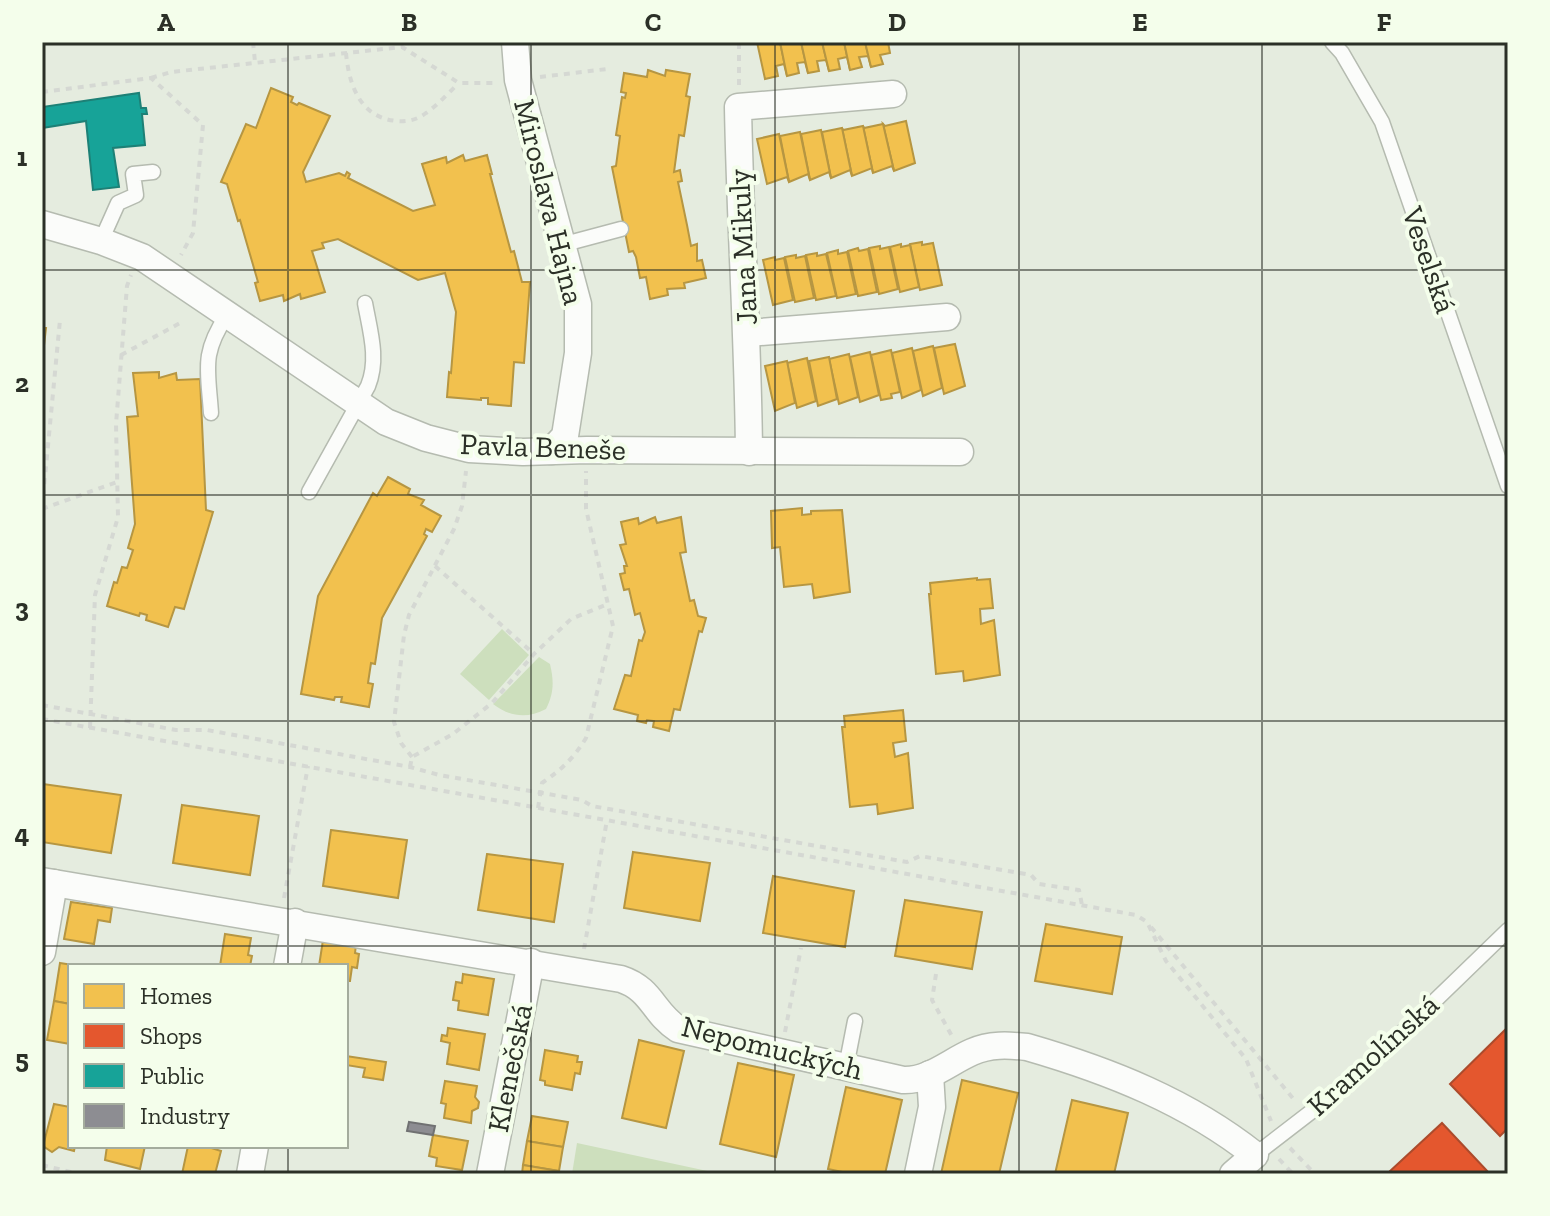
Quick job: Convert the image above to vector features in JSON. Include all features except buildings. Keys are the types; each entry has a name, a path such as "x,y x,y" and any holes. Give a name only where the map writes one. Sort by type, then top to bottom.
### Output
{"street":[{"name":"Miroslava Hajna","path":"515,42 518,80 578,304 578,353 565,436 551,451"},
{"path":"738,107 893,94"},
{"name":"Jana Mikuly","path":"738,107 740,224 748,333 749,452"},
{"name":"Pavla Beneše","path":"42,224 142,257 358,406 386,422 426,438 469,449 523,452 960,452"},
{"path":"748,333 947,317"},
{"path":"42,952 48,882"},
{"name":"Nepomuckých","path":"48,882 531,962 630,982 644,990 661,1016 678,1029 903,1080 913,1081 986,1048 1012,1045 1042,1051 1164,1096 1212,1124 1255,1155"},
{"path":"287,921 287,964"},
{"name":"Klenečská","path":"490,1174 531,962"},
{"path":"918,1174 932,1107 930,1074"},
{"path":"250,1174 255,1148"},
{"name":"Kramolínská","path":"1233,1174 1255,1155"}],"lane":[{"name":"Veselská","path":"1332,42 1342,53 1382,122 1508,486"},
{"path":"101,241 118,203 136,195 133,174 153,172"},
{"path":"561,245 621,229"},
{"path":"309,492 370,382 375,361 365,303"},
{"path":"211,413 207,356 213,336 227,315"},
{"name":"Kramolínská","path":"1255,1155 1355,1078 1508,930"},
{"path":"846,1067 855,1021"}],"path":[{"path":"253,42 255,62"},
{"path":"738,107 739,42"},
{"path":"42,92 151,78 171,72 402,47 459,83 472,85 607,69"},
{"path":"346,53 353,90 364,107 376,116 389,120 408,122 426,114 459,83"},
{"path":"151,78 203,125 193,233 169,273"},
{"path":"90,728 95,595 118,517 120,356 127,286 142,257"},
{"path":"60,320 42,508 117,482"},
{"path":"120,356 182,322"},
{"path":"412,757 401,743 394,722 409,615 454,529 462,506 469,449"},
{"path":"538,808 542,783 564,768 586,738 613,626 586,509 587,450"},
{"path":"435,566 534,654"},
{"path":"410,767 412,757 453,734 492,703 534,654 571,619 608,603"},
{"path":"42,705 176,730 207,730 582,800 592,806 907,862 920,856 1031,875 1039,884 1079,890 1082,905"},
{"path":"42,719 1136,915 1147,922 1307,1115"},
{"path":"287,921 308,766"},
{"path":"584,949 607,820"},
{"path":"1147,922 1166,961 1246,1059 1279,1137 1315,1174"},
{"path":"782,1053 801,948"},
{"path":"936,974 932,1000 963,1056"},
{"path":"42,1165 79,1174"}],"green space":[{"path":"502,629 529,655 489,700 460,674"},
{"path":"539,657 550,664 552,676 552,692 546,709 519,715 493,704"},
{"path":"577,1143 712,1172 712,1174 572,1174"}]}
